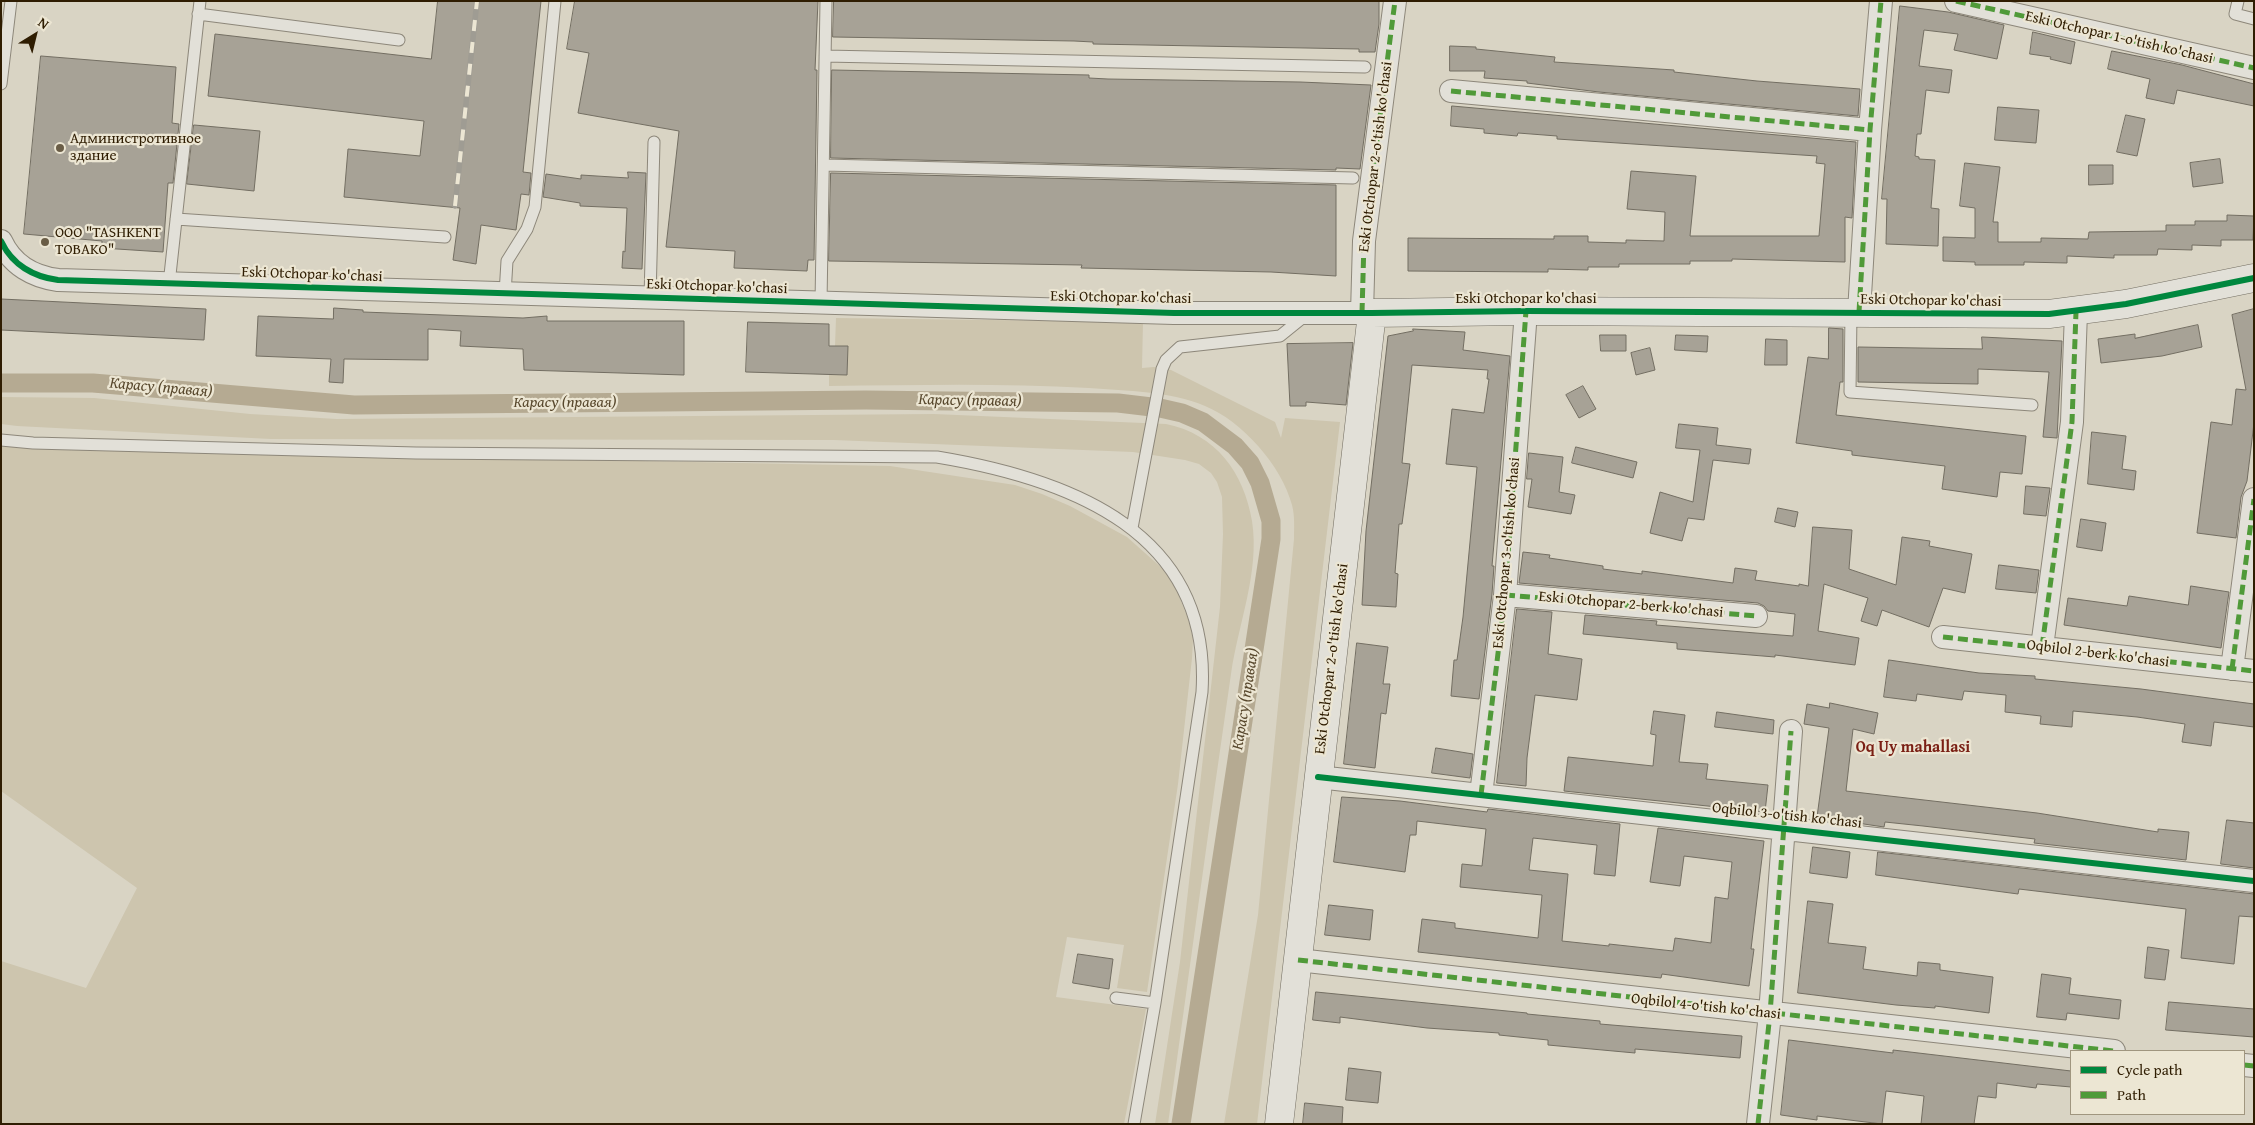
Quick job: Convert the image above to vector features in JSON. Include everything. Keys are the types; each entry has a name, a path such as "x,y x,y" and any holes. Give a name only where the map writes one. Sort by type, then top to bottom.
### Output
{"street":[{"name":"Eski Otchopar 2-o'tish ko'chasi","path":"1279,1124 1367,313 1364,241 1395,1"},
{"name":"Eski Otchopar ko'chasi","path":"1855,312 1881,1"},
{"name":"Eski Otchopar 1-o'tish ko'chasi","path":"1956,1 2254,68"},
{"path":"1450,91 1870,130"},
{"name":"Eski Otchopar ko'chasi","path":"1,243 19,264 32,274 49,279 1174,313 1526,311 2022,314 2076,312 2134,303 2254,278"},
{"name":"Eski Otchopar 3-o'tish ko'chasi","path":"1481,795 1505,595 1526,311"},
{"path":"2042,647 2072,422 2076,312"},
{"path":"2243,670 2254,498"},
{"name":"Eski Otchopar 2-berk ko'chasi","path":"1505,595 1756,616"},
{"name":"Oqbilol 2-berk ko'chasi","path":"1943,637 2243,670"},
{"path":"1758,1124 1770,1014 1791,731"},
{"name":"Oqbilol 3-o'tish ko'chasi","path":"1318,777 2254,881"},
{"name":"Oqbilol 4-o'tish ko'chasi","path":"1298,960 2105,1050"}],"lane":[{"path":"1,84 11,1"},
{"path":"169,284 200,1"},
{"path":"505,294 507,261 527,229 535,207 556,1"},
{"path":"821,303 826,1"},
{"path":"2238,1 2235,14 2254,18"},
{"path":"198,14 399,40"},
{"path":"825,56 1365,67"},
{"path":"650,298 654,142"},
{"path":"824,165 1353,178"},
{"path":"176,219 445,237"},
{"path":"1132,528 1162,369 1166,360 1180,347 1280,336 1309,312"},
{"path":"1855,312 1850,392 2032,405"},
{"path":"1,440 33,443 416,452 937,457 998,469 1030,478 1091,505 1132,528 1161,555 1181,583 1194,614 1202,659 1202,692 1155,1003 1134,1124"},
{"path":"1116,998 1155,1003"}],"shaded area":[{"path":"836,318 1143,322 1142,368 1154,367 1171,370 1275,422 1281,438 1285,418 1340,422 1257,1124 1224,1124 1258,915 1294,539 1294,518 1287,490 1270,460 1233,422 1205,406 1177,397 1133,391 1056,386 829,386 829,374 847,375 848,347 835,346"},
{"path":"1,397 94,398 250,414 337,419 934,414 1166,424 1184,429 1199,437 1213,446 1225,458 1234,472 1248,503 1254,540 1251,579 1231,674 1168,1124 1155,1124 1180,962 1220,607 1223,534 1222,497 1217,482 1211,473 1199,464 1133,452 834,440 271,439 17,426 1,424"},
{"path":"1,446 49,449 890,466 1015,485 1070,506 1127,537 1163,569 1176,588 1190,624 1193,640 1178,784 1147,992 1117,988 1124,945 1067,937 1056,997 1146,1009 1124,1124 1,1124 1,961 86,988 137,888 1,791"}],"building":[{"path":"438,1 541,1 523,172 531,173 529,195 521,194 516,230 481,225 476,264 453,260 460,208 344,197 348,149 420,156 424,121 208,96 215,34 431,59"},
{"path":"575,1 818,1 815,70 817,70 814,260 808,260 807,271 734,268 735,251 666,247 679,131 578,113 589,53 567,49"},
{"path":"834,1 1379,1 1379,24 1375,52 1359,52 1359,49 1093,44 1093,42 1074,41 833,37"},
{"path":"1900,6 1948,12 2004,25 1997,59 1954,50 1958,34 1924,30 1919,66 1952,70 1949,93 1926,90 1921,134 1917,134 1915,156 1919,157 1919,159 1935,160 1931,208 1939,209 1938,246 1886,244 1887,199 1882,199"},
{"path":"2033,32 2075,42 2071,64 2050,59 2051,57 2030,54"},
{"path":"1450,46 1476,47 1476,49 1555,57 1554,62 1674,70 1674,72 1757,81 1860,89 1858,116 1599,92 1527,83 1527,81 1484,78 1485,71 1450,71"},
{"path":"2112,51 2182,65 2254,84 2254,106 2177,90 2174,104 2146,98 2150,79 2108,69"},
{"path":"41,56 176,67 172,123 179,124 173,183 168,183 163,252 102,248 102,241 24,234"},
{"path":"832,70 1089,75 1089,78 1108,79 1371,85 1360,169 831,158"},
{"path":"1452,106 1856,142 1852,218 1845,217 1845,262 1732,259 1732,261 1690,261 1690,264 1619,264 1619,267 1588,267 1588,270 1548,269 1548,272 1408,271 1408,238 1554,239 1554,236 1588,236 1588,242 1664,241 1665,212 1627,209 1631,171 1696,176 1690,236 1819,236 1825,164 1816,163 1817,156 1557,139 1557,136 1518,133 1517,136 1484,133 1484,129 1451,126"},
{"path":"1998,107 2039,110 2036,143 1995,140"},
{"path":"2126,115 2145,119 2137,156 2117,152"},
{"path":"194,125 260,131 254,191 187,184"},
{"path":"2220,159 2223,183 2193,187 2190,163"},
{"path":"1965,163 2000,167 1993,222 1998,222 1998,242 2041,242 2041,238 2088,239 2089,232 2166,231 2166,225 2195,225 2195,221 2227,221 2227,215 2254,216 2253,240 2221,240 2221,246 2192,245 2192,250 2158,249 2157,255 2114,255 2114,258 2067,256 2067,263 2024,262 2024,265 1975,265 1975,262 1943,261 1943,237 1975,238 1975,208 1960,206"},
{"path":"2089,165 2113,165 2113,184 2089,185"},
{"path":"628,172 646,173 642,269 622,268 623,251 625,252 627,208 580,206 580,203 543,197 546,174 581,179 581,175 628,178"},
{"path":"831,173 1336,185 1336,276 1271,272 1081,268 1082,265 829,261"},
{"path":"1,299 206,309 204,340 1,330"},
{"path":"334,308 363,310 363,312 523,318 547,316 547,321 684,321 684,375 524,370 523,349 460,346 461,331 428,329 428,360 344,359 343,383 329,382 331,359 256,356 258,316 333,319"},
{"path":"2254,309 2254,423 2247,481 2241,497 2236,538 2197,533 2211,422 2232,425 2236,389 2246,390 2232,315"},
{"path":"748,322 829,324 829,346 848,346 847,375 746,372"},
{"path":"2198,325 2202,347 2162,356 2101,363 2098,339 2135,334 2135,338"},
{"path":"1829,328 1843,329 1843,382 1840,382 1836,415 2026,436 2022,474 2000,472 1997,497 1942,489 1945,466 1852,455 1852,451 1796,443 1808,357 1828,359"},
{"path":"1413,329 1465,332 1463,350 1510,356 1492,566 1494,566 1492,594 1479,699 1451,696 1454,660 1457,660 1463,617 1477,467 1446,464 1452,409 1484,413 1489,379 1487,379 1488,370 1412,365 1402,463 1410,464 1402,524 1399,524 1395,573 1398,574 1396,607 1362,605 1366,531 1388,336 1413,331"},
{"path":"1600,335 1626,335 1626,351 1601,351"},
{"path":"1676,335 1708,336 1707,352 1675,350"},
{"path":"1982,337 2062,341 2057,438 2043,437 2049,372 1978,369 1978,384 1858,382 1858,347 1982,349"},
{"path":"1766,339 1787,340 1787,365 1765,365"},
{"path":"1353,343 1346,405 1306,402 1306,406 1290,406 1287,344"},
{"path":"1650,348 1655,370 1636,375 1631,353"},
{"path":"1583,386 1596,409 1579,418 1566,395"},
{"path":"1679,424 1718,428 1716,445 1751,449 1749,464 1713,460 1704,520 1688,518 1682,541 1650,533 1660,492 1693,502 1700,450 1676,448"},
{"path":"2092,432 2126,436 2122,469 2136,471 2134,490 2088,484"},
{"path":"1576,447 1637,462 1633,478 1572,463"},
{"path":"1529,453 1563,457 1559,492 1575,495 1571,514 1528,507 1532,479 1527,479"},
{"path":"2026,486 2050,488 2046,516 2024,514"},
{"path":"1778,508 1798,512 1795,527 1775,522"},
{"path":"2081,519 2106,523 2102,551 2077,547"},
{"path":"1813,527 1852,530 1849,569 1896,585 1902,537 1930,541 1929,546 1972,554 1965,593 1943,588 1929,627 1882,610 1877,626 1861,621 1868,598 1824,584 1818,631 1859,638 1855,665 1775,655 1775,657 1677,649 1677,643 1583,634 1585,615 1657,621 1656,625 1793,636 1795,614 1768,611 1758,603 1519,583 1523,552 1550,555 1549,558 1603,566 1603,569 1642,574 1642,571 1733,583 1735,568 1757,571 1755,580 1808,586"},
{"path":"1999,565 2039,570 2036,593 1996,589"},
{"path":"2191,586 2229,592 2221,648 2064,625 2068,598 2127,606 2129,596 2188,605"},
{"path":"1517,609 1552,612 1548,654 1582,659 1577,700 1535,695 1527,758 1526,786 1497,783"},
{"path":"1357,643 1388,647 1383,684 1390,684 1386,714 1381,713 1375,768 1344,764"},
{"path":"1889,660 1979,673 2035,676 2035,679 2141,689 2254,704 2254,727 2214,722 2211,746 2182,742 2185,724 2137,717 2073,711 2072,727 2040,724 2041,716 2005,712 2006,695 1964,691 1962,700 1917,694 1916,701 1884,697"},
{"path":"1830,703 1878,713 1874,734 1853,729 1846,791 2037,813 2158,832 2158,829 2189,832 2186,860 2034,843 2035,839 1885,822 1884,827 1817,817 1829,728 1804,724 1807,704 1829,708"},
{"path":"1654,711 1685,715 1679,762 1708,764 1706,779 1768,785 1765,812 1564,791 1568,757 1653,766 1656,735 1651,734"},
{"path":"1717,712 1774,720 1773,734 1715,727"},
{"path":"1436,748 1473,754 1470,778 1432,773"},
{"path":"1342,797 1400,801 1487,812 1488,809 1620,824 1615,876 1594,874 1597,845 1533,838 1529,870 1568,874 1562,941 1609,946 1609,944 1673,951 1675,938 1711,943 1715,897 1728,899 1732,862 1684,856 1680,886 1650,882 1658,828 1764,841 1751,949 1754,949 1749,986 1662,974 1661,978 1418,952 1422,919 1455,923 1455,928 1538,938 1542,895 1460,887 1462,864 1482,866 1486,829 1417,821 1416,835 1410,835 1405,872 1334,862"},
{"path":"2227,820 2254,823 2254,868 2221,864"},
{"path":"1813,847 1850,852 1847,878 1810,873"},
{"path":"1878,852 2254,894 2254,917 2239,916 2234,964 2181,958 2186,909 2019,889 2018,894 1876,875"},
{"path":"1808,901 1833,904 1828,943 1866,947 1863,969 1917,976 1918,962 1940,964 1940,970 1993,977 1989,1013 1935,1006 1935,1008 1896,1005 1798,993"},
{"path":"1329,905 1373,910 1370,940 1325,935"},
{"path":"2148,947 2169,950 2165,980 2145,978"},
{"path":"1078,954 1113,959 1109,989 1073,983"},
{"path":"2042,974 2071,978 2069,994 2121,1000 2119,1019 2067,1013 2066,1020 2037,1017"},
{"path":"1316,992 1600,1021 1600,1024 1742,1036 1740,1058 1635,1049 1635,1053 1548,1045 1548,1040 1499,1035 1499,1033 1427,1028 1340,1017 1340,1023 1313,1020"},
{"path":"2169,1002 2254,1009 2254,1037 2166,1030"},
{"path":"1789,1040 1893,1053 1893,1050 2070,1071 2070,1087 2037,1084 2036,1088 1997,1083 1996,1098 1978,1096 1974,1124 1921,1124 1924,1096 1886,1091 1882,1124 1817,1116 1817,1120 1781,1115"},
{"path":"1349,1068 1381,1072 1378,1103 1346,1100"},
{"path":"1305,1103 1343,1107 1342,1124 1303,1124"}],"waterway":[{"name":"Карасу (правая)","path":"1,383 93,383 354,405 866,400 1118,403 1160,408 1182,413 1203,422 1235,446 1250,463 1260,483 1271,521 1271,539 1181,1124"}],"railway":[{"path":"455,206 477,1"}],"marked path":[{"path":"1362,313 1364,241 1395,1"},
{"path":"1859,312 1870,130 1881,1"},
{"path":"1956,1 2254,68"},
{"path":"1451,91 1870,130"},
{"path":"1481,795 1505,595 1526,311"},
{"path":"2042,647 2072,422 2076,312"},
{"path":"2232,669 2254,499"},
{"path":"1505,595 1756,616"},
{"path":"1943,637 2254,671"},
{"path":"1758,1124 1770,1014 1791,731"},
{"path":"1298,960 2105,1050"},
{"path":"2245,1065 2254,1066"}],"cycle path":[{"path":"1,241 11,257 32,273 58,280 1174,313 1526,311 2049,314 2126,304 2254,278"},
{"path":"1318,777 2254,881"}],"place":[{"name":"Администротивное здание","path":"60,148"},
{"name":"OOO \"TASHKENT TOBAKO\"","path":"45,242"}],"district":[{"name":"Oq Uy mahallasi","path":"1913,748"}]}
